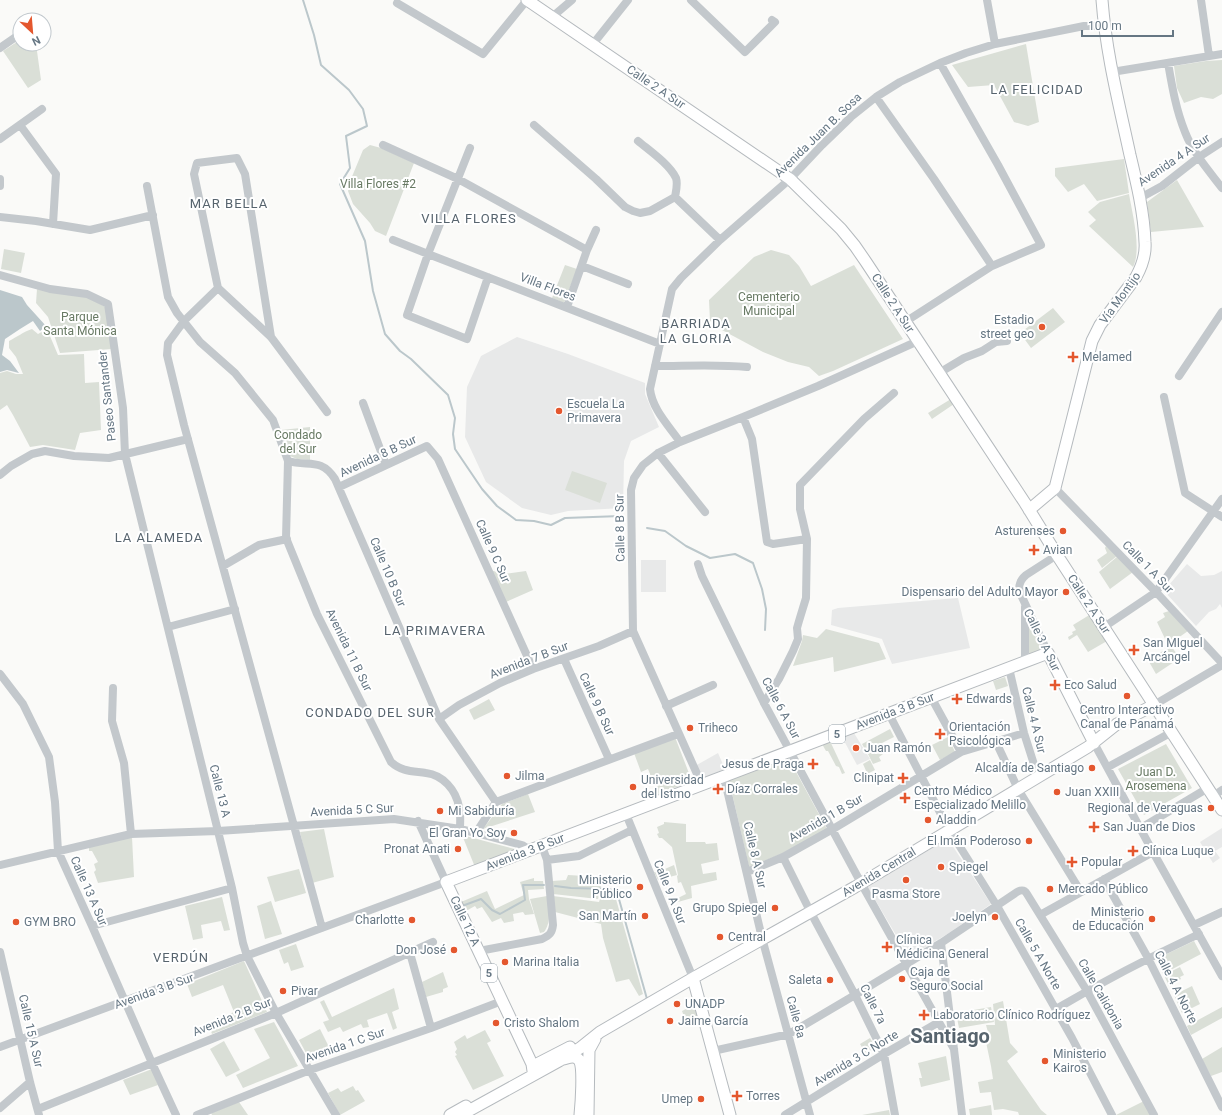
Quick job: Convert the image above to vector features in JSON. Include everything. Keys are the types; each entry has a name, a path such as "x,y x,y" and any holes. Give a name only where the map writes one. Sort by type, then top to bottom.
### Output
{"main road":[{"name":"Calle 2 A Sur","path":"527,0 790,179 841,229 855,246 918,341 1154,705 1214,791 1222,810"},
{"name":"Vía Montijo","path":"1055,488 1092,341 1100,325 1129,287 1141,268 1145,254 1140,198 1112,72 1104,26 1102,0"},
{"path":"1029,510 1055,488"},
{"name":"Avenida 3 B Sur","path":"446,882 702,786 1048,653"},
{"name":"Calle 3 A Sur","path":"1048,653 1092,742"},
{"name":"Avenida Central","path":"600,1032 762,938 861,883 1038,777 1117,724 1154,705"},
{"path":"451,892 453,884 458,878"},
{"name":"Calle 12 A","path":"446,882 533,1068"},
{"path":"692,978 730,1115"},
{"path":"461,1115 559,1061 580,1048 600,1032"},
{"path":"588,1115 589,1050 590,1046 600,1032"},
{"path":"533,1068 537,1064 600,1032"},
{"path":"450,1115 533,1068 572,1050 580,1048"},
{"path":"580,1048 589,1060"},
{"path":"559,1061 573,1057 578,1059 580,1063 580,1115"}],"street":[{"path":"397,3 483,54 527,0"},
{"path":"552,17 572,0"},
{"path":"593,44 628,0"},
{"path":"691,0 745,52 775,22 772,20"},
{"path":"987,0 995,44"},
{"path":"1201,0 1209,56"},
{"name":"Avenida Juan B. Sosa","path":"660,344 672,289 681,278 720,240 790,179 851,116 876,97 900,82 940,63 966,53 995,44 1084,26 1104,26"},
{"path":"0,48 12,40"},
{"path":"1112,72 1222,54"},
{"path":"905,322 992,266 1041,245 940,63"},
{"path":"1168,63 1176,102 1185,132 1199,157 1222,188"},
{"path":"876,97 934,179 992,266"},
{"path":"0,139 42,109"},
{"path":"20,124 56,174 53,224"},
{"path":"534,125 596,179 625,207 640,213 650,211 675,196 677,188 676,179 667,166 638,141"},
{"name":"Avenida 4 A Sur","path":"1140,198 1162,186 1199,157 1222,142"},
{"path":"383,145 458,179 587,250"},
{"path":"470,148 428,254 407,315 467,339 488,278"},
{"path":"271,337 245,174 237,158 197,163 194,174 218,288 271,337 327,412"},
{"path":"0,179 0,186"},
{"path":"147,186 168,297 177,313 200,342 235,373 273,420 288,461"},
{"path":"675,196 720,240"},
{"path":"0,218 36,221 90,230 153,215"},
{"path":"567,307 587,250 596,230"},
{"name":"Villa Flores","path":"393,240 660,344"},
{"path":"582,266 628,284"},
{"name":"Paseo Santander","path":"0,275 50,289 87,294 108,304 123,408 125,454"},
{"path":"218,288 184,321 168,343 167,355 188,439 322,928"},
{"path":"1179,376 1222,312"},
{"name":"Calle 8 B Sur","path":"702,786 633,631 631,490 634,478 643,465 658,453 680,442 818,386 918,341"},
{"path":"939,373 964,358 982,351 996,342 1007,341"},
{"path":"660,344 650,389 650,396 664,420 680,442"},
{"path":"655,366 725,365 747,367"},
{"path":"764,703 779,679 798,639 798,621 806,598 807,539 800,509 800,485 864,419 894,393"},
{"path":"1164,396 1185,493 1222,517"},
{"path":"363,403 386,465"},
{"path":"743,417 752,439 767,542 773,544 807,539"},
{"path":"0,475 11,466 32,454 45,451 74,456 109,458 188,439"},
{"name":"Avenida 8 B Sur","path":"339,487 427,446"},
{"name":"Calle 9 C Sur","path":"427,446 438,459 533,669"},
{"path":"658,453 706,512"},
{"name":"Calle 13 A","path":"125,454 232,888 247,956 276,1012 336,1115"},
{"name":"Calle 10 B Sur","path":"288,461 322,465 331,472 339,487 439,719 496,802"},
{"name":"Avenida 11 B Sur","path":"288,461 286,539 317,614 391,762 397,768 431,774 445,782 450,787 457,800 460,812 460,829"},
{"name":"Calle 1 A Sur","path":"1055,488 1156,592 1222,664"},
{"path":"1104,627 1156,592 1222,499"},
{"path":"223,566 259,545 286,539"},
{"name":"Calle 3 A Sur","path":"1048,653 1019,590 1019,585 1022,578 1057,554"},
{"name":"Calle 6 A Sur","path":"698,564 702,576 764,703 861,883 954,1049"},
{"path":"1025,604 1025,662"},
{"path":"168,627 235,610"},
{"name":"Avenida 7 B Sur","path":"439,719 485,690 533,669 599,646 633,631"},
{"name":"Calle 9 B Sur","path":"564,659 609,759"},
{"path":"1154,705 1222,664"},
{"name":"Calle 4 A Sur","path":"1009,668 1024,733 1038,777"},
{"name":"Calle 13 A Sur","path":"0,674 23,704 49,757 55,802 58,851 176,1115"},
{"path":"666,706 713,685"},
{"path":"113,688 112,721 124,763 131,834"},
{"path":"932,697 961,752"},
{"name":"Calle 5 A Norte","path":"889,714 949,830 997,906 1056,1009 1112,1115"},
{"path":"1108,767 1172,732"},
{"name":"Avenida 1 B Sur","path":"747,872 783,857 832,830 961,752 1024,733"},
{"path":"476,833 496,802 678,734"},
{"path":"996,742 1018,789 1081,892"},
{"path":"1092,742 1108,767 1222,976"},
{"name":"Calle 8 A Sur","path":"724,777 762,938"},
{"path":"1140,828 1214,791"},
{"name":"Calle 9 A Sur","path":"626,814 692,978"},
{"name":"Avenida 5 C Sur","path":"0,865 131,834 218,831 394,818 460,829 522,845 530,850"},
{"name":"Calle 12 A","path":"418,821 446,882"},
{"path":"547,860 578,856 632,830"},
{"path":"479,951 542,938 548,936 552,932 553,925 547,860 542,846"},
{"path":"1040,915 1153,852"},
{"name":"Calle 7a","path":"783,857 884,1054 895,1115"},
{"name":"Calle 4 A Norte","path":"1104,879 1148,958 1222,1107"},
{"name":"Avenida 3 B Sur","path":"0,1047 446,882"},
{"path":"92,926 232,888"},
{"name":"Calle Calidonia","path":"997,906 1021,890 1025,891 1087,991 1154,1115"},
{"path":"713,1051 789,1034 941,943 997,906"},
{"path":"1194,925 1222,912"},
{"path":"1056,1009 1148,958 1199,934"},
{"name":"Calle 8a","path":"762,938 810,1115"},
{"name":"Avenida 2 B Sur","path":"39,1112 152,1063 276,1012 433,942"},
{"path":"941,943 962,1115"},
{"name":"Calle 15 A Sur","path":"0,952 30,1082 39,1112"},
{"path":"410,953 431,1028"},
{"name":"Avenida 1 C Sur","path":"197,1115 310,1070 431,1028 502,1001"},
{"name":"Avenida 3 C Norte","path":"785,1115 939,1022"},
{"path":"0,1108 30,1082"}],"shaded area":[{"path":"0,290 22,297 27,305 46,326 40,331 33,321 5,339 2,355 10,361 19,373 7,370 0,372"},
{"name":"Escuela La Primavera","path":"517,337 568,354 645,383 645,394 659,427 631,441 624,461 623,508 568,511 551,515 522,508 486,482 465,437 467,387 481,356"},
{"path":"641,560 666,560 666,592 641,592"},
{"path":"1187,564 1201,576 1214,575 1222,571 1222,608 1220,604 1216,609 1209,612 1196,626 1165,592 1168,586"},
{"path":"958,598 970,648 892,664 882,639 831,625 832,610 838,608"},
{"name":"Juan Ramón","path":"854,733 870,759 857,765 842,737"},
{"path":"718,753 725,769 701,779 695,766"},
{"path":"1222,828 1222,847 1215,851 1220,858 1213,863 1200,842"},
{"path":"948,839 991,904 949,933 909,957 867,886"}],"green space":[{"path":"1026,44 1039,122 1028,126 1014,122 994,85 968,87 952,65"},
{"path":"12,45 12,52 37,52 41,80 28,88 3,51"},
{"path":"1222,60 1222,94 1213,99 1201,97 1184,103 1177,88 1174,66"},
{"name":"Villa Flores #2","path":"370,145 381,148 414,163 386,236 375,231 353,204 348,191 351,179 363,150"},
{"path":"1124,159 1129,193 1097,201 1084,184 1068,192 1055,176 1055,168"},
{"path":"1177,180 1204,227 1151,232 1147,202"},
{"path":"1129,194 1137,251 1136,260 1133,267 1089,226 1096,220 1088,212 1100,202"},
{"path":"4,249 25,253 21,273 1,269"},
{"name":"Cementerio Municipal","path":"771,250 789,255 799,266 811,286 854,265 903,339 819,376 809,367 788,362 763,352 722,330 710,321 709,300 754,257"},
{"path":"565,265 577,269 564,303 552,298"},
{"name":"Parque Santa Mónica","path":"37,289 85,296 106,307 112,349 60,353 48,317 36,303"},
{"name":"Estadio street geo","path":"1053,308 1065,322 1031,348 1020,333"},
{"path":"32,329 38,334 47,329 58,355 84,354 85,383 99,382 101,430 80,433 75,450 43,445 30,447 7,405 0,410 0,373 7,371 16,374 23,374 16,357 9,348 9,341"},
{"path":"951,399 954,404 932,419 928,413"},
{"name":"Condado del Sur","path":"310,427 310,460 297,459 290,456 281,430"},
{"path":"572,471 607,483 600,503 565,490"},
{"path":"1106,546 1117,556 1102,568 1097,560 1107,553 1105,548"},
{"path":"1118,556 1133,572 1110,589 1099,572"},
{"path":"490,570 504,574 526,571 533,590 506,602"},
{"path":"1169,611 1188,631 1168,645 1157,622 1165,617 1163,613"},
{"path":"1091,614 1107,641 1088,652 1077,635 1069,640 1068,637 1076,630 1073,625"},
{"path":"1029,623 1042,650 1027,657"},
{"path":"826,629 879,643 886,659 834,672 833,657 793,666 803,635 817,638"},
{"path":"1171,646 1180,658 1156,674 1148,660"},
{"path":"1005,677 1008,686 996,690 993,681"},
{"path":"489,699 495,710 474,720 469,710"},
{"path":"890,729 894,737 878,745 883,754 879,757 881,761 873,764 867,752 876,746 866,751 862,744"},
{"path":"675,737 692,781 658,794 648,769 641,772 634,753"},
{"path":"948,737 955,752 940,760 932,745"},
{"path":"830,741 845,773 842,774 839,767 836,766 828,751 826,751 822,744"},
{"name":"Juan D. Arosemena","path":"1166,744 1192,788 1144,815 1118,769"},
{"path":"789,759 827,829 781,854 749,867 729,780"},
{"path":"870,760 875,770 869,773 870,775 854,783 852,780 867,773 863,764"},
{"path":"528,794 535,812 483,829 502,804"},
{"path":"664,822 686,824 686,842 705,842 706,844 717,843 719,860 701,864 703,874 716,872 717,880 691,886 692,898 671,904 670,902 686,894 681,882 678,883 678,875 672,847 662,838 659,838 657,834 659,833 657,827 664,824"},
{"path":"324,829 334,877 312,883 300,832"},
{"path":"462,835 518,850 475,867"},
{"path":"132,837 134,877 98,883 94,872 96,870 94,864 98,862 92,851 89,851 89,845"},
{"path":"674,865 677,875 658,880 654,872 658,872"},
{"path":"299,869 306,893 275,902 267,877"},
{"path":"592,874 595,882 598,882 601,887 598,899 553,894 552,881 566,880 568,875 585,876"},
{"path":"534,878 534,881 543,881 544,889 528,890 529,899 534,914 525,915 523,912 513,914 514,921 504,923 501,918 492,922 482,907 477,909 475,906 466,911 461,902 487,891 495,909 524,895 520,882"},
{"path":"603,890 614,892 643,994 639,996 629,979 616,982 603,938 601,924 555,912 553,896 599,902"},
{"path":"547,896 549,919 544,932 540,933 530,899"},
{"path":"222,897 230,930 224,931 221,921 201,925 203,938 193,940 185,906"},
{"path":"271,901 282,934 265,939 257,906"},
{"path":"1194,941 1201,954 1163,974 1156,959"},
{"path":"296,944 304,967 291,971 288,962 284,964 279,950"},
{"path":"244,961 267,1012 212,1034 208,1023 234,1012 223,985 192,997 187,984"},
{"path":"1180,967 1184,975 1180,977 1181,979 1169,986 1164,975"},
{"path":"443,972 448,987 443,989 443,992 426,997 422,982"},
{"path":"1192,986 1200,1004 1182,1013 1174,995"},
{"path":"394,988 399,1009 392,1012 397,1028 393,1030 387,1013 367,1020 369,1027 363,1028 361,1024 343,1032 340,1027 328,1032 323,1022 329,1020 320,1002 324,1000 332,1017"},
{"path":"1003,1001 1010,1043 1018,1052 1007,1061 1041,1110 1047,1115 1019,1115 1018,1112 1003,1109 994,1110 991,1092 980,1093 978,1082 993,1079 986,1042 980,1041 982,1038 989,1036 986,1025 995,1025 993,1004"},
{"path":"694,1005 698,1016 685,1019 682,1011"},
{"path":"991,1007 994,1022 959,1028 956,1013"},
{"path":"1222,1007 1222,1018 1191,1035 1187,1026"},
{"path":"274,1022 298,1066 243,1088 236,1075 270,1058 254,1029"},
{"path":"320,1029 333,1055 311,1062 299,1040"},
{"path":"485,1030 491,1041 487,1043 504,1076 473,1090 455,1056 457,1055 455,1052 457,1049 454,1042 465,1035 467,1039"},
{"path":"870,1038 876,1048 866,1054 860,1044"},
{"path":"224,1041 240,1070 226,1077 210,1049"},
{"path":"1222,1047 1222,1072 1211,1076 1202,1059"},
{"path":"946,1056 950,1080 921,1087 919,1078 922,1078 918,1063"},
{"path":"152,1069 158,1085 130,1095 123,1080"},
{"path":"353,1086 356,1091 358,1090 365,1101 340,1115 328,1093 338,1088 341,1092"},
{"path":"1144,1101 1152,1115 1116,1115"},
{"path":"239,1102 248,1115 212,1115 211,1113"},
{"path":"991,1105 992,1115 970,1115 969,1109"},
{"path":"889,1110 890,1115 862,1115"}],"waterway":[{"path":"303,0 314,35 321,65 349,90 363,109 367,126 346,136 350,168 340,184 365,241 373,291 385,334 400,351 411,359 448,395 455,418 453,434 455,449 482,489 497,506 516,520 534,521 551,525 565,518 621,516"},
{"path":"647,528 665,531 686,546 710,558 735,554 753,563 762,589 766,609 765,630"},
{"path":"462,906 481,899 492,910 500,914 525,900 523,885 544,885"},
{"path":"555,886 609,889 617,892 647,999"}],"place":[{"name":"Estadio street geo","path":"1042,327"},
{"name":"Melamed","path":"1073,357"},
{"name":"Escuela La Primavera","path":"559,411"},
{"name":"Asturenses","path":"1063,531"},
{"name":"Avian","path":"1034,550"},
{"name":"Dispensario del Adulto Mayor","path":"1066,592"},
{"name":"San MIguel Arcángel","path":"1134,650"},
{"name":"Eco Salud","path":"1055,685"},
{"name":"Centro Interactivo Canal de Panamá","path":"1127,696"},
{"name":"Edwards","path":"957,699"},
{"name":"Triheco","path":"690,728"},
{"name":"Orientación Psicológica","path":"940,734"},
{"name":"Juan Ramón","path":"856,748"},
{"name":"Jesus de Praga","path":"813,764"},
{"name":"Alcaldía de Santiago","path":"1092,768"},
{"name":"Jilma","path":"507,776"},
{"name":"Clinipat","path":"903,778"},
{"name":"Universidad del Istmo","path":"633,787"},
{"name":"Díaz Corrales","path":"718,789"},
{"name":"Juan XXIII","path":"1057,792"},
{"name":"Centro Médico Especializado Melillo","path":"905,798"},
{"name":"Regional de Veraguas","path":"1211,808"},
{"name":"Mi Sabiduría","path":"440,811"},
{"name":"Aladdin","path":"928,820"},
{"name":"San Juan de Dios","path":"1094,827"},
{"name":"El Gran Yo Soy","path":"514,833"},
{"name":"El Imán Poderoso","path":"1029,841"},
{"name":"Pronat Anati","path":"458,849"},
{"name":"Clínica Luque","path":"1133,851"},
{"name":"Popular","path":"1072,862"},
{"name":"Spiegel","path":"941,867"},
{"name":"Pasma Store","path":"906,880"},
{"name":"Ministerio Público","path":"640,887"},
{"name":"Mercado Público","path":"1050,889"},
{"name":"Grupo Spiegel","path":"775,908"},
{"name":"San Martín","path":"645,916"},
{"name":"Joelyn","path":"995,917"},
{"name":"Ministerio de Educación","path":"1152,919"},
{"name":"Charlotte","path":"412,920"},
{"name":"GYM BRO","path":"16,922"},
{"name":"Central","path":"720,937"},
{"name":"Clínica Médicina General","path":"887,947"},
{"name":"Don José","path":"454,950"},
{"name":"Marina Italia","path":"505,962"},
{"name":"Caja de Seguro Social","path":"902,979"},
{"name":"Saleta","path":"830,980"},
{"name":"Pivar","path":"283,991"},
{"name":"UNADP","path":"677,1004"},
{"name":"Laboratorio Clínico Rodríguez","path":"924,1015"},
{"name":"Jaime García","path":"670,1021"},
{"name":"Cristo Shalom","path":"496,1023"},
{"name":"Ministerio Kairos","path":"1045,1061"},
{"name":"Torres","path":"737,1096"},
{"name":"Umep","path":"701,1099"}],"district":[{"name":"LA FELICIDAD","path":"1037,89"},
{"name":"MAR BELLA","path":"229,203"},
{"name":"VILLA FLORES","path":"469,218"},
{"name":"BARRIADA LA GLORIA","path":"696,330"},
{"name":"LA ALAMEDA","path":"159,537"},
{"name":"LA PRIMAVERA","path":"435,630"},
{"name":"CONDADO DEL SUR","path":"370,712"},
{"name":"VERDÚN","path":"181,957"},
{"name":"Santiago","path":"950,1036"}]}
